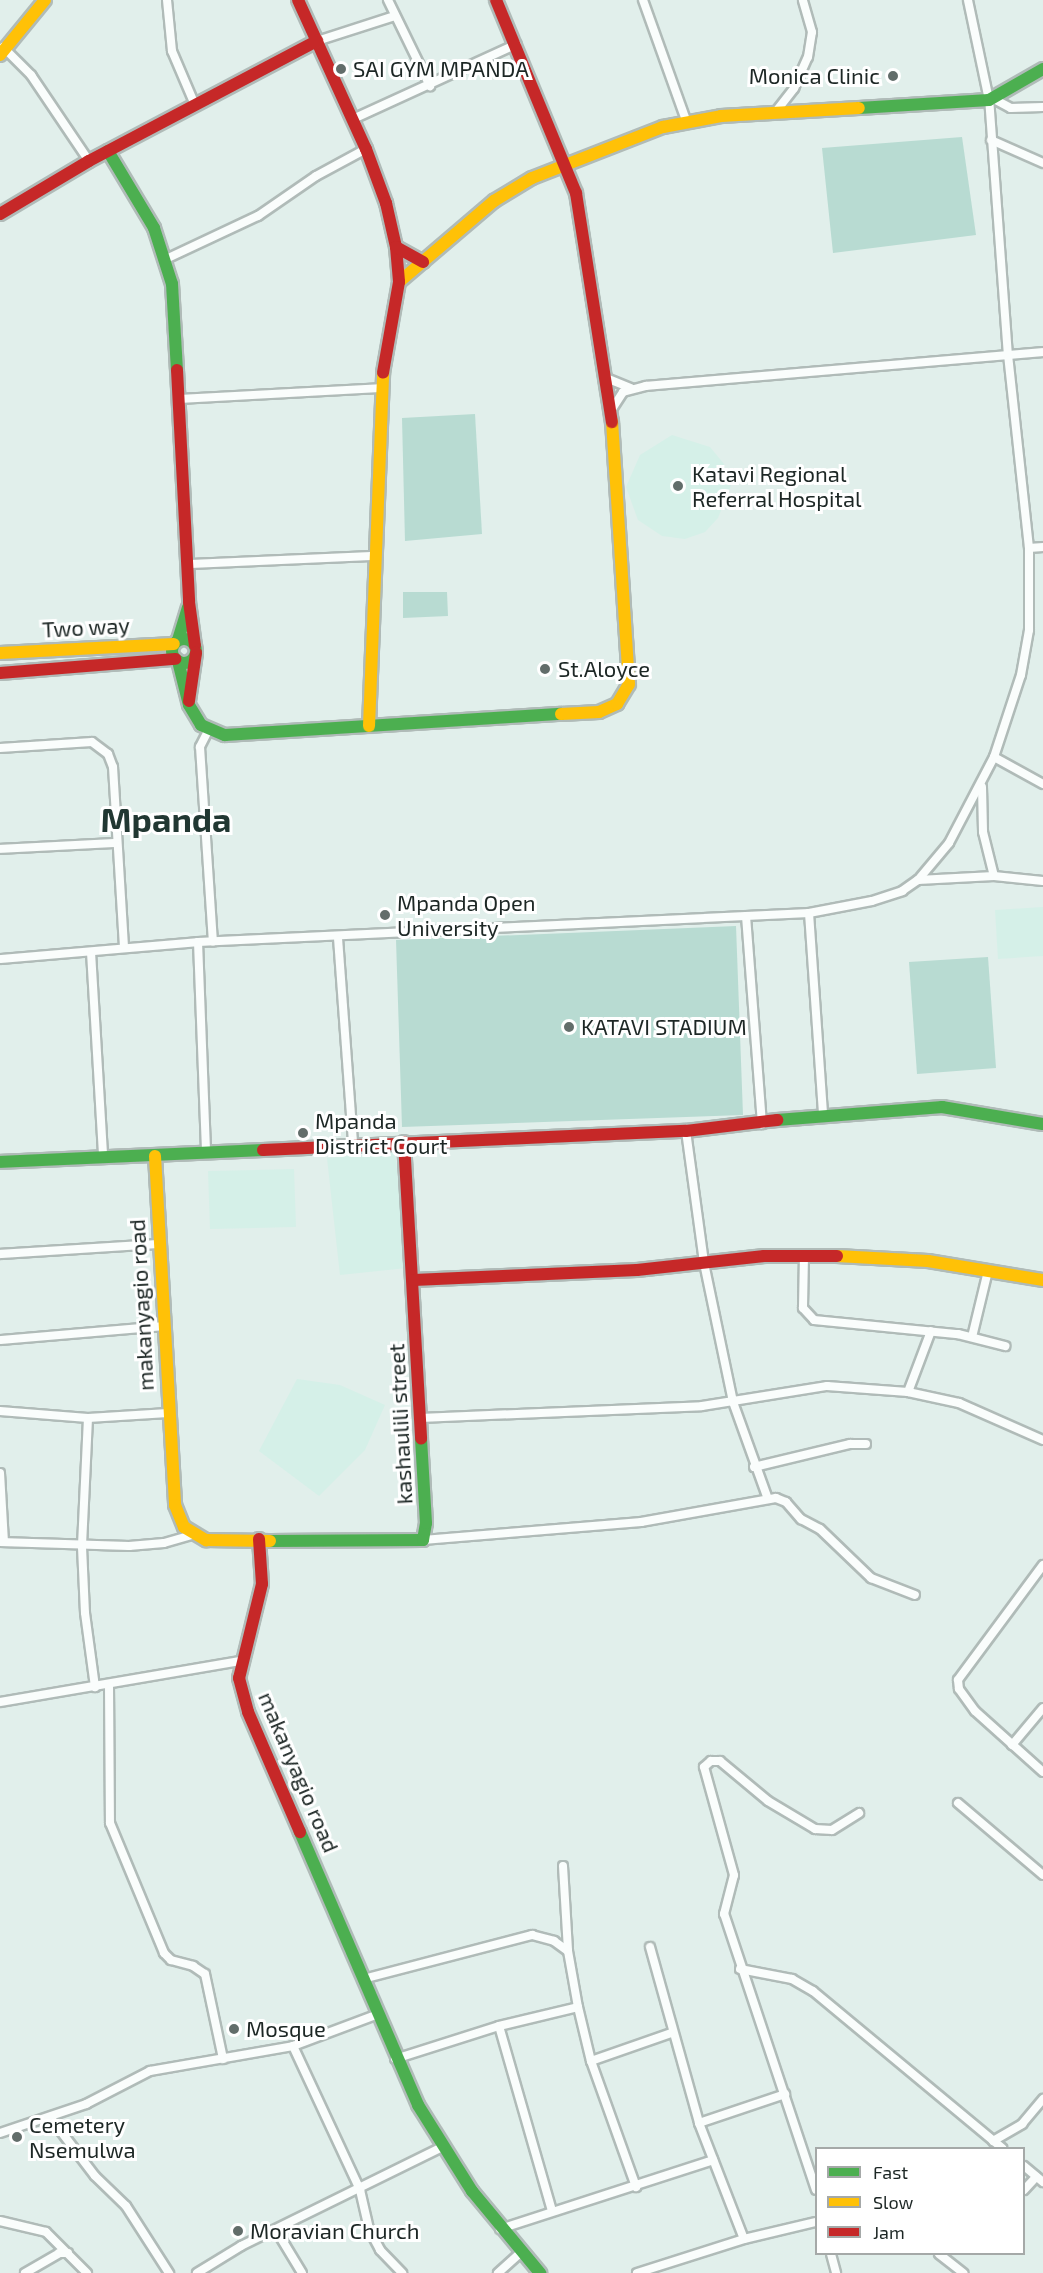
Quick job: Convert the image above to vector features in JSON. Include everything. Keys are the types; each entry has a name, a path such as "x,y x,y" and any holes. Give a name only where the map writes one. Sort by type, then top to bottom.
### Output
{"street":[{"path":"45,0 2,50 31,75 89,161"},
{"path":"167,0 172,51 195,105"},
{"path":"298,0 366,149 386,203 396,247 399,282 380,388 369,726"},
{"path":"388,0 430,86"},
{"path":"189,603 176,642 176,660 181,679 189,705 208,731 225,735 599,712 617,704 629,684 629,656 611,413 582,223 565,163 517,44 496,0"},
{"path":"643,0 686,120"},
{"path":"773,115 794,88 808,57 812,32 803,0"},
{"path":"0,959 198,942 338,938 809,913 872,901 902,891 918,880 949,843 994,758 1021,675 1029,630 1029,548 1008,356 990,99 968,0"},
{"path":"0,214 89,161 317,41 395,16"},
{"path":"353,119 430,86 517,44"},
{"path":"399,282 494,201 565,163 686,120 990,99 1043,69"},
{"path":"990,99 1011,108 1043,107"},
{"path":"992,140 1043,163"},
{"path":"166,260 258,216 366,149"},
{"path":"108,151 141,203 166,260 174,302 189,564 189,603 196,650 189,705"},
{"path":"396,247 423,261"},
{"path":"606,378 631,388 1043,352"},
{"path":"179,399 380,388"},
{"path":"611,413 618,397 631,388"},
{"path":"1029,548 1043,547"},
{"path":"189,564 373,556"},
{"path":"176,642 190,640 196,650"},
{"name":"Two way","path":"0,653 176,642"},
{"path":"0,673 176,660 189,662 196,650"},
{"path":"149,663 163,665 181,679"},
{"path":"208,731 200,747 213,942"},
{"path":"0,748 92,742 102,747 113,767 115,843 124,948"},
{"path":"994,758 1043,784"},
{"path":"982,783 983,832 994,876"},
{"path":"0,849 115,843"},
{"path":"918,880 994,876 1043,881"},
{"path":"809,913 823,1114"},
{"path":"746,916 762,1124"},
{"path":"338,938 353,1144"},
{"path":"198,942 206,1151"},
{"path":"91,952 103,1157"},
{"path":"0,1162 155,1156 206,1151 353,1144 686,1131 762,1124 823,1114 942,1107 1043,1124"},
{"path":"686,1131 704,1263 733,1402 754,1467 768,1499"},
{"name":"kashaulili street","path":"404,1142 414,1280 426,1523 423,1540"},
{"name":"makanyagio road","path":"155,1156 158,1244 175,1506 178,1519 192,1535"},
{"path":"0,1254 158,1244"},
{"path":"804,1255 804,1308 814,1320 931,1331 972,1337 1005,1346"},
{"path":"414,1280 804,1255 896,1258 1043,1280"},
{"path":"972,1337 988,1271"},
{"path":"0,1340 163,1326"},
{"path":"908,1392 931,1331"},
{"path":"420,1418 733,1402 827,1386 908,1392 959,1403 1043,1440"},
{"path":"0,1411 88,1418 168,1413"},
{"path":"88,1418 82,1547 85,1612 95,1687"},
{"path":"754,1467 850,1444 866,1444"},
{"path":"0,1473 2,1542 82,1547 164,1543 192,1535 206,1540 423,1540 641,1522 730,1509 768,1499 786,1502 795,1515 816,1526 871,1578 915,1595"},
{"name":"makanyagio road","path":"260,1539 262,1584 241,1661 239,1678 248,1712 363,1979 394,2060 442,2147 500,2229 540,2273"},
{"path":"1043,1565 958,1680 965,1698 1043,1772"},
{"path":"0,1702 241,1661"},
{"path":"109,1685 110,1823 167,1958 193,1966 205,1974 223,2059"},
{"path":"1012,1745 1043,1708"},
{"path":"815,2187 785,2094 740,1969 724,1914 734,1875 704,1767 711,1761 720,1761 768,1801 815,1829 832,1830 859,1813"},
{"path":"958,1803 1043,1875"},
{"path":"563,1866 568,1951 578,2007 591,2061 636,2187"},
{"path":"363,1979 532,1935 554,1941 568,1951"},
{"path":"650,1947 671,2033 699,2123 744,2239"},
{"path":"740,1969 792,1979 813,1991 1001,2147"},
{"path":"394,2060 499,2026 578,2007"},
{"path":"1,2132 50,2117 124,2087 150,2071 293,2046 376,2015"},
{"path":"499,2026 552,2211"},
{"path":"591,2061 671,2033"},
{"path":"293,2046 360,2190 369,2229 380,2250 402,2273"},
{"path":"699,2123 785,2094"},
{"path":"993,2141 1022,2124 1043,2099"},
{"path":"50,2117 95,2176 126,2206 169,2273"},
{"path":"200,2272 276,2230 442,2147"},
{"path":"500,2229 552,2211 636,2187 713,2160"},
{"path":"1025,2168 1040,2179 1025,2189"},
{"path":"0,2221 46,2232 87,2273"},
{"path":"637,2273 744,2239 815,2222"},
{"path":"276,2230 302,2273"},
{"path":"498,2273 521,2252"},
{"path":"25,2273 59,2253 69,2253"},
{"path":"832,2255 836,2273"},
{"path":"942,2255 963,2273"}],"shaded area":[{"path":"962,137 976,235 833,253 822,148"},
{"path":"475,414 482,534 405,541 402,418"},
{"name":"Katavi Regional Referral Hospital","path":"672,435 710,447 724,464 731,485 718,518 705,532 685,539 662,536 638,520 626,487 640,455"},
{"path":"403,592 447,592 448,616 403,618"},
{"path":"1043,907 1043,956 998,959 995,910"},
{"name":"KATAVI STADIUM","path":"736,926 743,1115 402,1127 396,940"},
{"path":"988,957 996,1068 917,1074 909,962"},
{"path":"395,1152 407,1268 340,1275 327,1158"},
{"path":"294,1169 296,1227 210,1229 208,1171"},
{"path":"297,1379 340,1385 385,1405 365,1450 319,1496 259,1451"}],"traffic: fast":[{"path":"859,108 989,100 1043,69"},
{"path":"108,151 154,228 172,284 177,370"},
{"path":"178,640 188,607"},
{"path":"184,639 193,642 196,651 193,660 184,663 175,660 172,651 175,642 184,639"},
{"path":"178,661 189,705 201,725 225,735 561,714"},
{"path":"777,1120 942,1107 1043,1124"},
{"path":"0,1162 263,1150"},
{"path":"270,1541 423,1540 426,1523 421,1439"},
{"path":"300,1832 418,2105 472,2191 540,2273"}],"traffic: slow":[{"path":"0,55 45,0"},
{"path":"399,282 494,201 532,178 663,127 721,116 859,108"},
{"path":"369,726 383,373"},
{"path":"561,714 599,712 617,704 629,684 612,422"},
{"path":"0,653 174,644"},
{"path":"155,1156 175,1505 184,1527 206,1540 270,1541"},
{"path":"837,1256 928,1261 1043,1280"}],"traffic: jam":[{"path":"298,0 366,149 386,203 396,247 399,282 383,373"},
{"path":"496,0 576,193 612,422"},
{"path":"0,214 89,161 317,41"},
{"path":"396,247 423,262"},
{"path":"177,370 189,602 195,646"},
{"path":"189,701 196,653"},
{"path":"0,673 175,659"},
{"path":"263,1150 686,1131 777,1120"},
{"path":"404,1142 421,1439"},
{"path":"414,1280 637,1270 764,1256 837,1256"},
{"path":"259,1539 262,1584 239,1678 248,1712 300,1832"}],"place":[{"name":"SAI GYM MPANDA","path":"341,69"},
{"name":"Monica Clinic","path":"893,76"},
{"name":"Katavi Regional Referral Hospital","path":"678,486"},
{"name":"St.Aloyce","path":"545,669"},
{"name":"Mpanda Open University","path":"385,915"},
{"name":"KATAVI STADIUM","path":"569,1027"},
{"name":"Mpanda District Court","path":"303,1133"},
{"name":"Mosque","path":"234,2029"},
{"name":"Cemetery Nsemulwa","path":"17,2137"},
{"name":"Moravian Church","path":"238,2231"}],"district":[{"name":"Mpanda","path":"166,819"}]}
